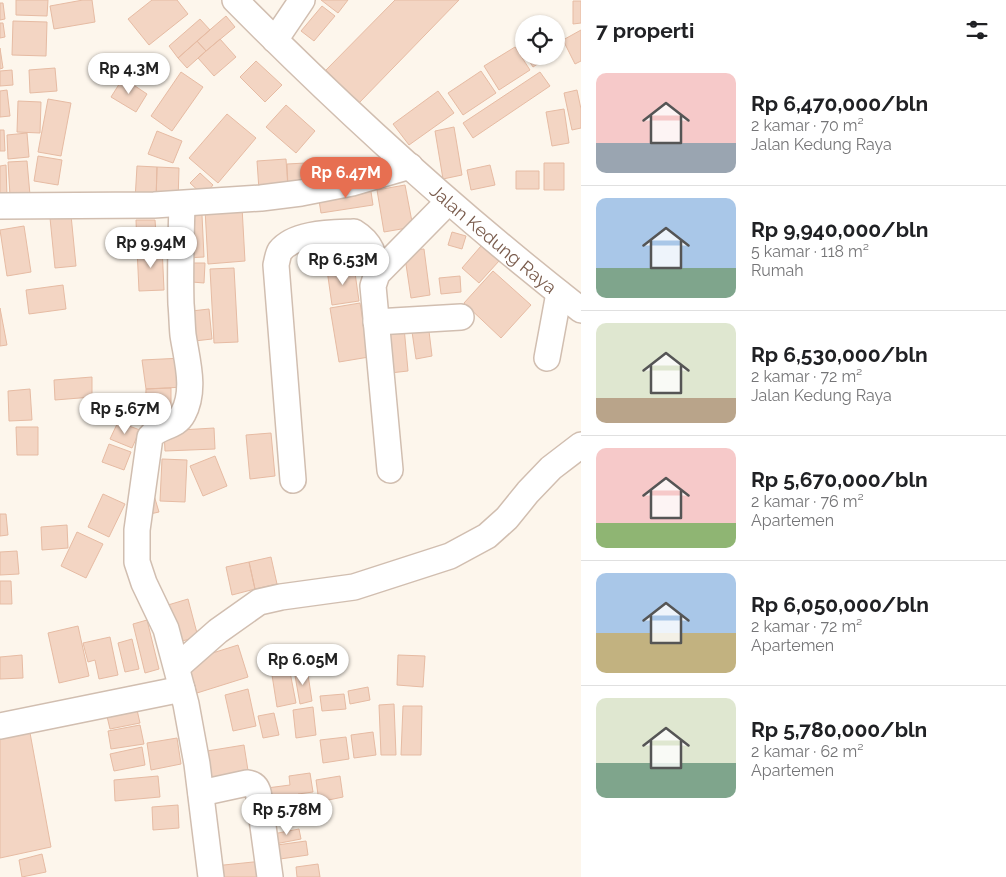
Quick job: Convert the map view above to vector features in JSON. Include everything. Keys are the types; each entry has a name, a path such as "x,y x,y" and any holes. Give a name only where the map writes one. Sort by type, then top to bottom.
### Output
{"street":[{"name":"Jalan Kedung Raya","path":"235,0 448,202 581,310"},
{"path":"275,40 302,0"},
{"path":"0,206 182,204 301,193 352,183 410,166"},
{"path":"390,470 373,286 377,274 448,202"},
{"path":"182,204 181,303 183,332 190,374 190,395 180,420 154,432 150,437 136,530 137,562 140,574 166,628 186,704 201,793 211,877"},
{"path":"294,480 276,265 280,251 291,242 321,233 354,232 368,243 374,257 377,274"},
{"path":"547,358 559,293"},
{"path":"376,322 461,317"},
{"path":"0,726 179,678 218,631 259,602 281,597 354,587 450,556 487,536 507,518 550,468 581,445"},
{"path":"201,793 247,783 256,787 260,798 270,877"}],"building":[{"path":"16,0 48,0 47,16 16,15"},
{"path":"92,0 95,22 54,29 50,6"},
{"path":"152,0 177,0 188,14 149,45 128,19"},
{"path":"321,0 348,0 338,13"},
{"path":"395,0 459,0 359,103 326,70"},
{"path":"573,1 581,1 581,23 573,24"},
{"path":"0,3 3,3 5,19 0,20"},
{"path":"322,6 335,16 314,41 301,31"},
{"path":"226,16 235,27 206,51 197,41"},
{"path":"200,19 210,30 178,58 169,46"},
{"path":"13,21 47,22 46,56 12,55"},
{"path":"0,23 3,23 5,37 0,38"},
{"path":"581,30 581,61 575,64 565,44 565,39"},
{"path":"220,39 236,57 214,76 198,58"},
{"path":"197,41 206,51 187,68 178,58"},
{"path":"515,47 515,65 527,65 530,70 499,90 484,66"},
{"path":"0,48 3,68 0,69"},
{"path":"256,61 282,85 265,102 240,77"},
{"path":"55,68 57,91 30,93 29,70"},
{"path":"12,70 13,85 0,86 0,71"},
{"path":"481,71 496,93 463,115 448,93"},
{"path":"181,72 203,87 172,131 151,116"},
{"path":"540,72 550,86 473,138 463,123"},
{"path":"123,78 147,94 136,112 111,97"},
{"path":"7,90 10,116 0,117 0,91"},
{"path":"577,90 581,109 581,128 572,130 564,93"},
{"path":"438,91 454,113 409,145 393,124"},
{"path":"48,99 71,103 61,156 38,152"},
{"path":"18,101 41,102 40,133 17,132"},
{"path":"286,105 315,131 296,153 266,127"},
{"path":"564,109 569,143 552,146 546,112"},
{"path":"227,114 256,138 218,183 189,158"},
{"path":"454,127 462,175 443,179 435,131"},
{"path":"0,130 4,130 5,151 0,151"},
{"path":"157,131 182,141 173,163 148,154"},
{"path":"27,133 29,157 8,159 7,135"},
{"path":"38,156 62,160 58,185 34,181"},
{"path":"350,158 352,180 333,182 330,160"},
{"path":"286,159 288,188 259,190 257,161"},
{"path":"27,161 30,195 10,196 8,162"},
{"path":"324,162 325,186 288,188 287,164"},
{"path":"544,163 564,163 564,190 544,190"},
{"path":"6,165 7,197 0,197 0,166"},
{"path":"490,165 495,185 471,190 467,170"},
{"path":"137,166 157,167 156,201 135,200"},
{"path":"157,167 179,168 178,202 156,201"},
{"path":"516,171 539,171 539,189 516,189"},
{"path":"200,173 213,185 204,196 190,183"},
{"path":"370,185 373,205 321,213 318,194"},
{"path":"405,185 413,227 384,232 377,190"},
{"path":"242,207 245,261 208,264 205,209"},
{"path":"71,215 76,266 55,268 50,218"},
{"path":"202,215 204,257 185,258 183,217"},
{"path":"136,220 155,220 157,247 137,248"},
{"path":"24,226 31,272 7,276 0,230"},
{"path":"452,232 466,236 462,249 448,245"},
{"path":"348,233 350,263 328,265 325,235"},
{"path":"162,246 164,290 139,291 137,248"},
{"path":"481,246 499,261 479,283 462,268"},
{"path":"424,249 430,295 411,298 404,251"},
{"path":"193,263 205,263 204,283 192,282"},
{"path":"354,266 359,301 332,305 327,270"},
{"path":"234,268 238,342 214,343 210,269"},
{"path":"493,271 531,305 501,338 464,303"},
{"path":"460,276 461,292 441,294 439,278"},
{"path":"63,285 66,309 29,314 26,290"},
{"path":"360,303 369,357 339,362 330,308"},
{"path":"0,308 7,345 0,346"},
{"path":"209,309 212,339 186,342 183,312"},
{"path":"428,323 432,356 416,359 411,325"},
{"path":"404,327 408,371 390,373 386,329"},
{"path":"183,358 184,387 146,389 142,360"},
{"path":"92,377 92,397 55,400 54,380"},
{"path":"171,388 171,420 145,421 146,389"},
{"path":"30,389 32,420 9,421 8,391"},
{"path":"118,422 140,430 132,448 110,439"},
{"path":"16,427 38,427 38,455 17,455"},
{"path":"214,428 215,449 165,451 164,431"},
{"path":"271,433 275,476 250,479 246,435"},
{"path":"109,444 131,452 124,470 102,462"},
{"path":"215,456 227,486 203,496 190,466"},
{"path":"162,459 187,460 185,502 160,501"},
{"path":"153,492 159,512 150,514"},
{"path":"103,494 125,504 109,537 88,527"},
{"path":"0,514 6,514 8,535 0,536"},
{"path":"67,525 68,548 42,550 41,527"},
{"path":"77,532 103,544 86,578 61,566"},
{"path":"17,551 19,574 0,575 0,552"},
{"path":"271,557 277,584 255,589 249,562"},
{"path":"249,562 255,589 232,595 226,567"},
{"path":"0,581 11,581 12,604 0,604"},
{"path":"188,599 198,637 178,642 168,605"},
{"path":"147,620 159,669 145,673 133,624"},
{"path":"78,626 89,676 59,683 48,633"},
{"path":"110,637 118,675 99,679 95,660 88,662 83,643"},
{"path":"132,639 139,669 125,672 118,643"},
{"path":"238,645 248,677 197,693 187,661"},
{"path":"22,655 23,678 0,679 0,657"},
{"path":"398,655 425,656 423,687 397,685"},
{"path":"307,668 312,701 300,704 294,670"},
{"path":"290,672 296,703 277,707 272,675"},
{"path":"368,687 370,700 350,704 348,691"},
{"path":"248,689 256,726 233,731 225,695"},
{"path":"344,694 346,709 322,711 320,696"},
{"path":"135,701 140,723 110,729 105,708"},
{"path":"394,704 396,755 381,755 379,705"},
{"path":"403,706 422,706 421,755 401,755"},
{"path":"313,707 316,735 296,738 293,710"},
{"path":"274,713 279,735 263,738 258,716"},
{"path":"28,722 51,847 0,858 0,727"},
{"path":"140,725 144,744 111,749 108,731"},
{"path":"373,732 376,755 354,758 351,735"},
{"path":"346,737 349,759 323,763 320,740"},
{"path":"177,738 181,764 151,770 147,743"},
{"path":"244,745 249,777 212,783 207,751"},
{"path":"142,747 145,765 114,771 110,754"},
{"path":"310,773 313,792 298,794 298,799 269,803 267,788 290,785 289,776"},
{"path":"158,776 160,797 115,801 114,780"},
{"path":"340,776 343,797 319,802 316,780"},
{"path":"307,804 310,821 271,826 269,810"},
{"path":"178,805 179,828 153,830 152,807"},
{"path":"299,829 301,839 275,844 273,834"},
{"path":"306,841 308,855 280,859 277,845"},
{"path":"42,854 46,872 22,877 19,860"},
{"path":"263,861 265,877 215,877 214,866"},
{"path":"318,864 320,877 297,877 296,867"}]}
